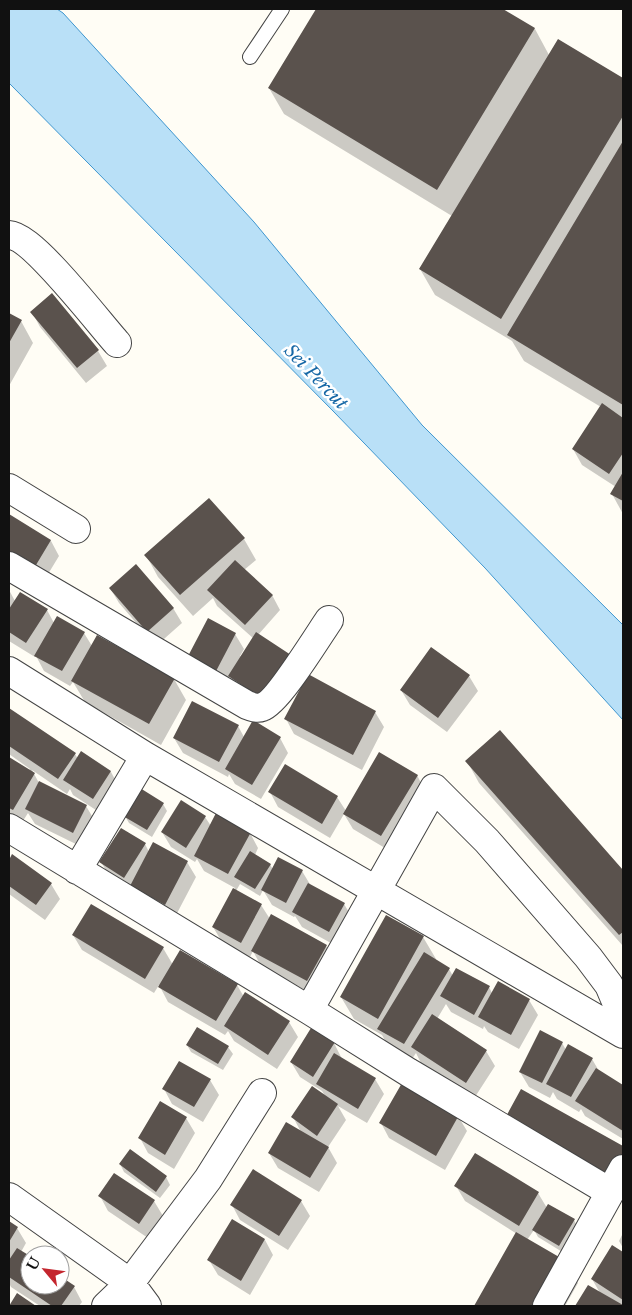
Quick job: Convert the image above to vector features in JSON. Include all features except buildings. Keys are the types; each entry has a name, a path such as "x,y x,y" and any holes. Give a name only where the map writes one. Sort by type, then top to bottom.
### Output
{"street":[{"path":"9,236 20,240 44,258 117,343"},
{"path":"9,488 76,528"},
{"path":"9,566 247,705 259,708 264,707 271,701 286,683 329,620"},
{"path":"9,671 145,756 623,1034"},
{"path":"77,870 145,756"},
{"path":"309,1010 434,788 487,841 588,957 609,986 623,1018"},
{"path":"9,828 408,1072 616,1181 547,1306"},
{"path":"106,1306 130,1283 208,1179 262,1093"},
{"path":"9,1197 130,1283 147,1306"}],"lane":[{"path":"250,57 282,9"}],"water":[{"name":"Sei Percut","path":"9,9 57,9 63,13 254,222 422,425 623,625 623,720 485,568 334,412 9,83"}]}
